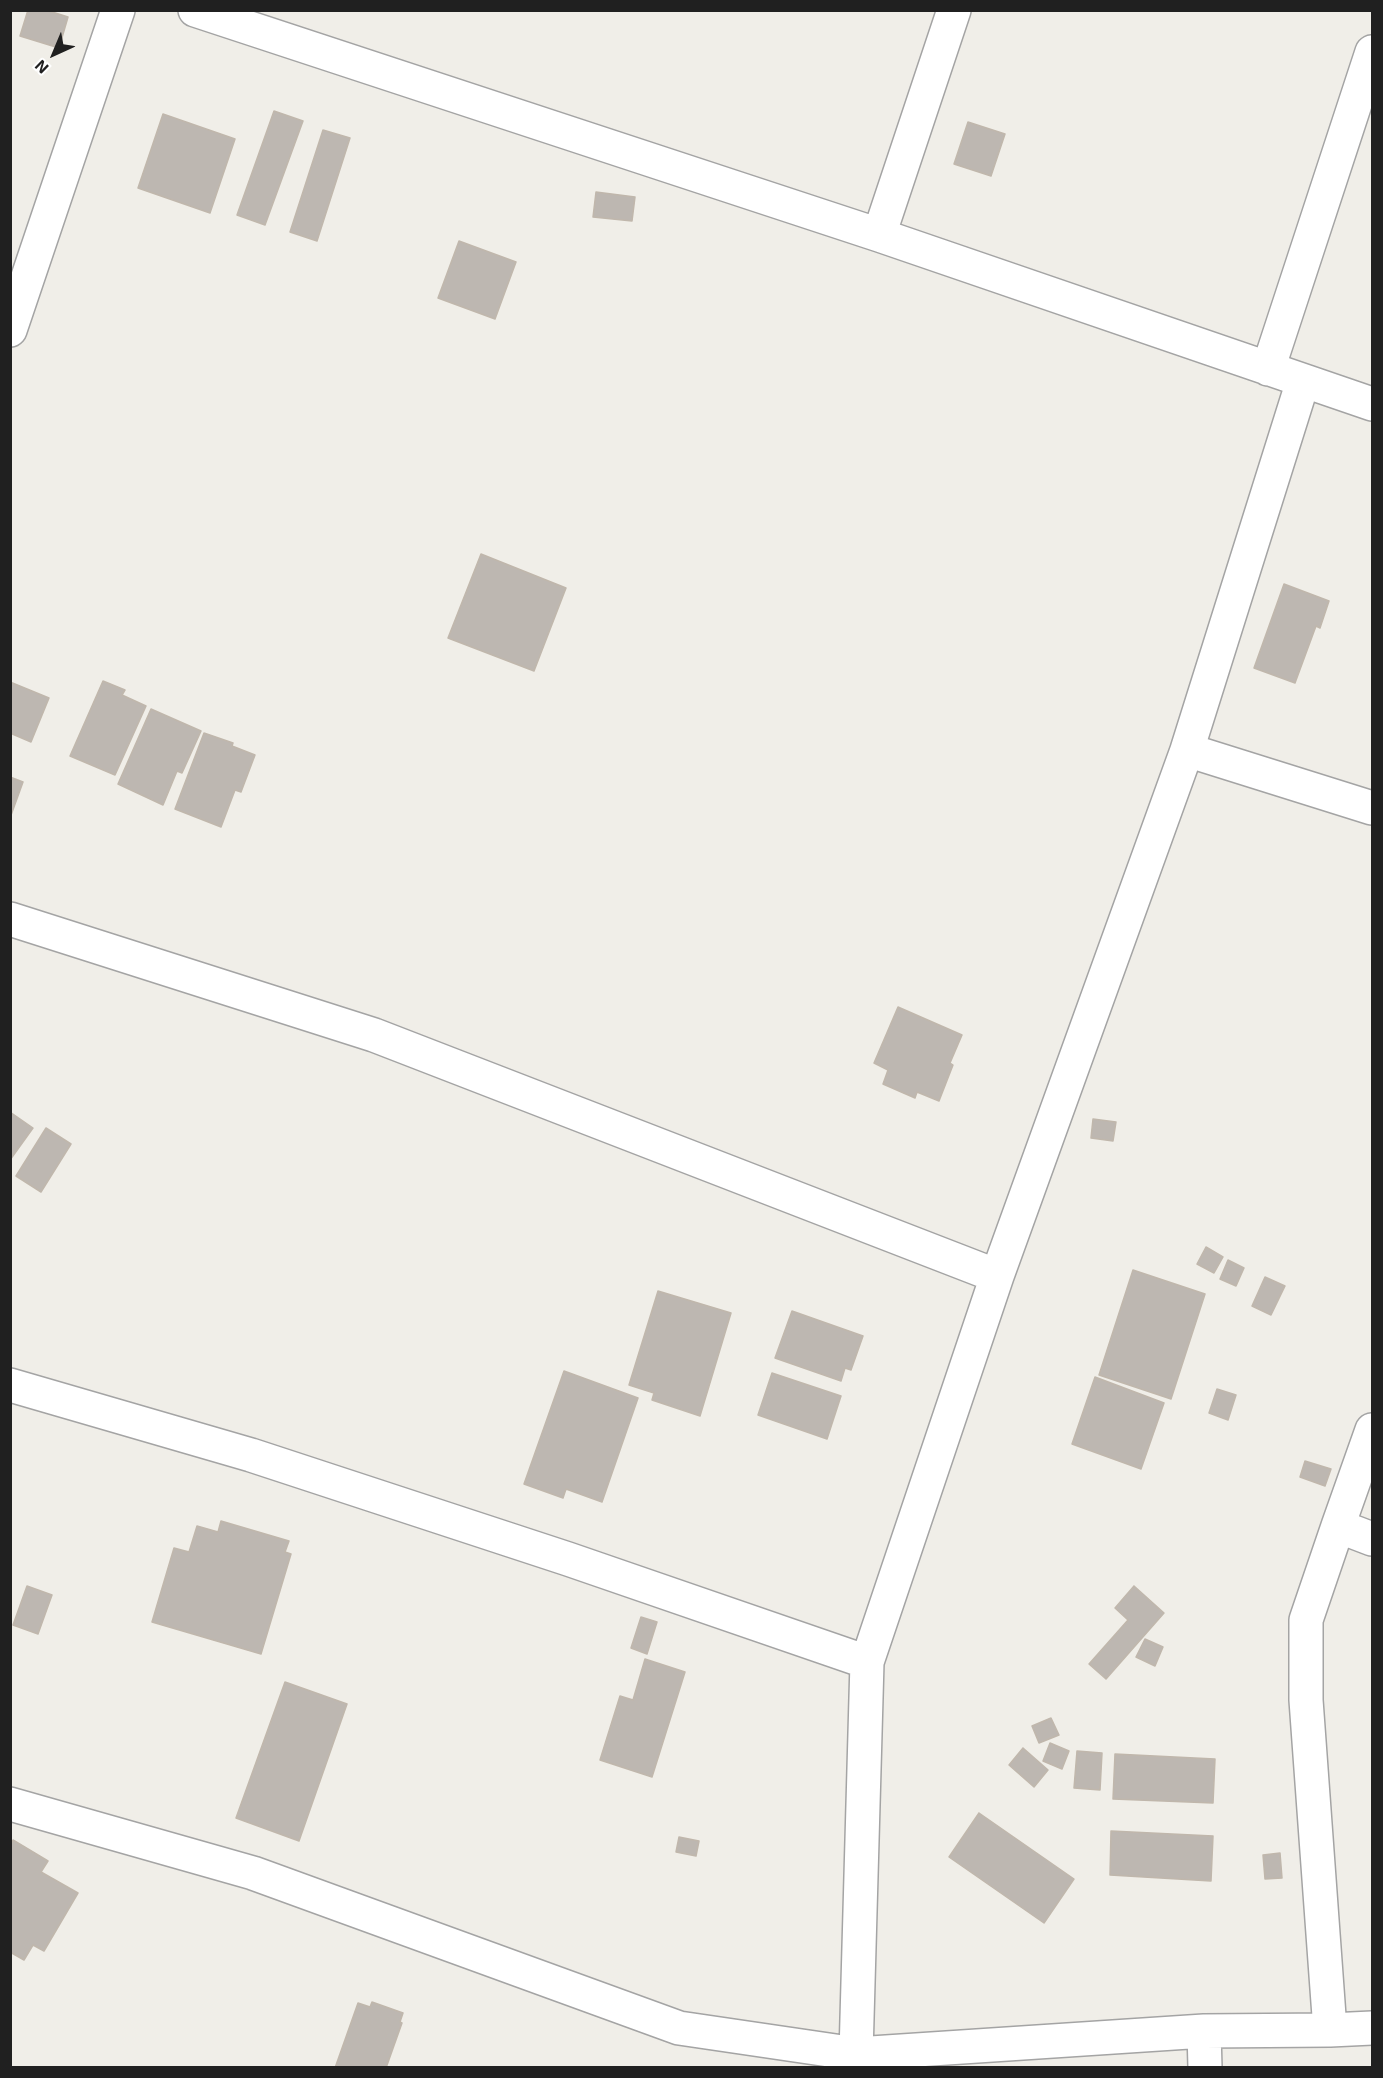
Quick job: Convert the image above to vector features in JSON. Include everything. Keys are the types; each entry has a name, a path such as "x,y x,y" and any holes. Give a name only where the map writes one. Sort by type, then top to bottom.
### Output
{"street":[{"path":"10,330 118,10"},
{"path":"195,10 879,235 1372,404"},
{"path":"879,235 954,10"},
{"path":"1268,369 1372,52"},
{"path":"856,2054 867,1662 997,1276 1187,750 1303,381"},
{"path":"1187,750 1372,808"},
{"path":"10,919 374,1035 997,1276"},
{"path":"10,1385 263,1458 568,1559 867,1662"},
{"path":"1330,2030 1306,1700 1306,1620 1372,1430"},
{"path":"1338,1526 1372,1539"},
{"path":"10,1804 253,1873 679,2028 856,2054 1204,2031 1372,2028"},
{"path":"1204,2031 1205,2067"}],"building":[{"path":"28,10 46,10 68,17 59,48 20,36"},
{"path":"274,111 303,121 265,225 237,215"},
{"path":"163,114 235,139 210,213 138,188"},
{"path":"968,122 1005,134 991,176 954,164"},
{"path":"323,130 350,138 317,241 290,232"},
{"path":"596,192 635,197 632,221 593,217"},
{"path":"459,241 516,262 495,319 438,298"},
{"path":"481,554 566,588 534,671 448,638"},
{"path":"1284,584 1329,601 1320,628 1316,626 1295,683 1254,668"},
{"path":"103,681 125,690 122,695 146,706 115,775 70,756"},
{"path":"10,682 49,698 31,742 10,733"},
{"path":"151,709 201,731 182,773 177,771 163,805 118,784"},
{"path":"204,733 233,743 232,746 255,755 241,792 235,790 221,827 175,809"},
{"path":"10,777 23,782 10,818"},
{"path":"898,1007 962,1035 950,1063 953,1065 939,1101 917,1092 915,1098 883,1084 888,1070 874,1063"},
{"path":"10,1112 33,1128 10,1160"},
{"path":"1093,1119 1116,1122 1113,1141 1091,1138"},
{"path":"46,1128 71,1144 41,1192 16,1176"},
{"path":"1206,1247 1223,1257 1214,1273 1197,1264"},
{"path":"1228,1260 1244,1268 1236,1286 1220,1279"},
{"path":"1133,1270 1205,1294 1171,1399 1099,1375"},
{"path":"1265,1277 1285,1286 1271,1315 1252,1306"},
{"path":"658,1291 731,1313 700,1416 652,1400 654,1393 629,1385"},
{"path":"792,1311 863,1336 851,1370 845,1368 841,1381 775,1358"},
{"path":"564,1371 638,1398 602,1502 566,1489 563,1498 524,1484"},
{"path":"772,1373 841,1396 827,1439 758,1415"},
{"path":"1095,1377 1164,1403 1141,1469 1072,1444"},
{"path":"1217,1389 1236,1395 1228,1420 1209,1413"},
{"path":"1305,1461 1331,1469 1325,1486 1300,1477"},
{"path":"221,1521 289,1541 285,1552 291,1554 261,1654 152,1622 174,1548 189,1552 197,1526 218,1532"},
{"path":"27,1586 52,1595 38,1634 13,1625"},
{"path":"1134,1586 1164,1613 1106,1679 1089,1664 1128,1620 1115,1608"},
{"path":"641,1617 657,1622 647,1654 631,1648"},
{"path":"1145,1639 1163,1647 1155,1666 1136,1657"},
{"path":"645,1659 685,1672 652,1777 600,1760 620,1696 633,1700"},
{"path":"285,1682 347,1704 299,1841 236,1818"},
{"path":"1051,1718 1059,1735 1039,1743 1032,1726"},
{"path":"1050,1743 1069,1751 1062,1769 1043,1761"},
{"path":"1023,1748 1048,1770 1034,1787 1009,1765"},
{"path":"1077,1751 1102,1753 1100,1790 1074,1788"},
{"path":"1115,1754 1215,1759 1213,1803 1113,1799"},
{"path":"979,1813 1074,1879 1044,1923 949,1857"},
{"path":"1111,1831 1213,1836 1211,1881 1110,1875"},
{"path":"679,1837 699,1841 696,1856 676,1852"},
{"path":"13,1840 48,1861 41,1872 78,1893 44,1951 33,1945 24,1960 10,1952 10,1846"},
{"path":"1280,1853 1282,1878 1265,1879 1263,1855"},
{"path":"372,2002 403,2013 400,2022 402,2023 386,2068 335,2068 358,2003 370,2007"}]}
